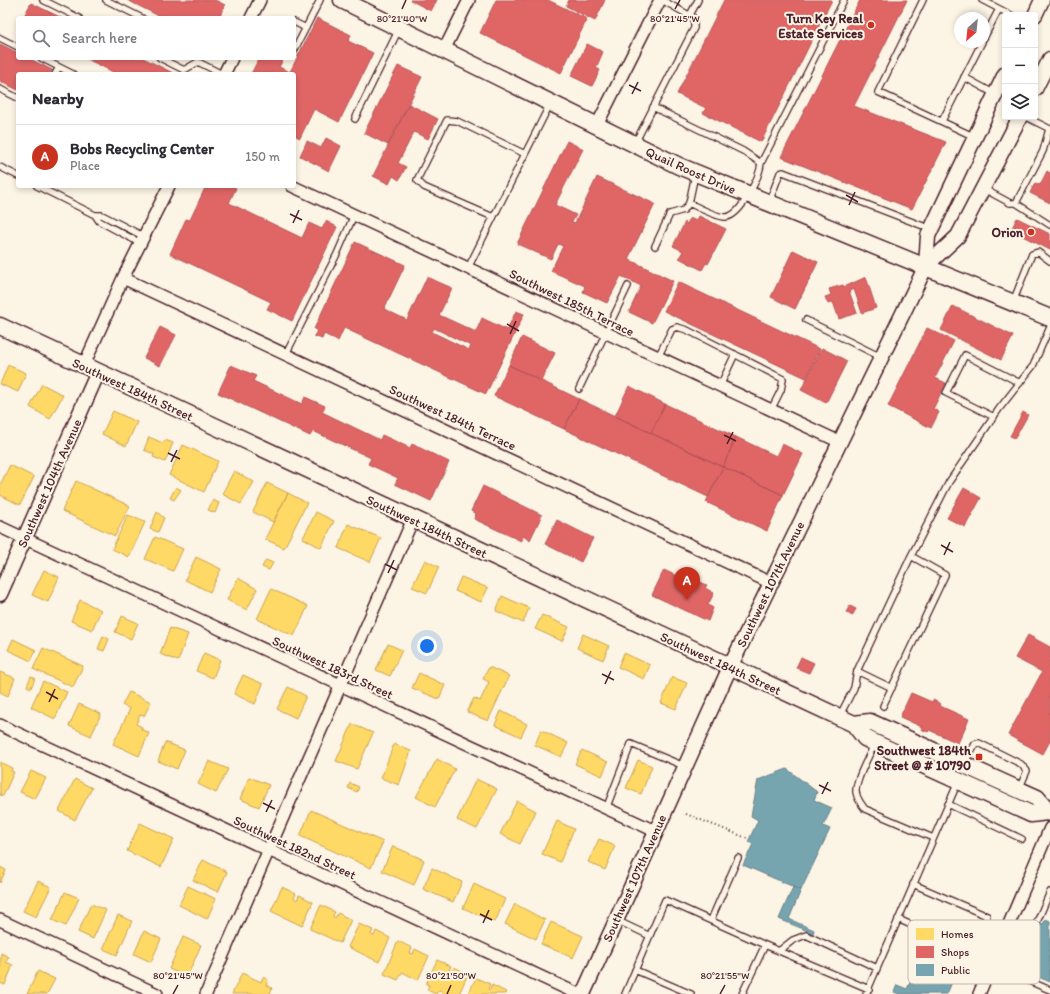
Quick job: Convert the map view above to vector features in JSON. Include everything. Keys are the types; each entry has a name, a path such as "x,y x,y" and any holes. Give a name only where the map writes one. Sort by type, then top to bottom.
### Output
{"main road":[{"name":"Quail Roost Drive","path":"342,0 696,173 1050,318"},
{"name":"Southwest 184th Street","path":"0,326 854,724 865,738 875,743 1031,814 1049,810"},
{"name":"Southwest 184th Street","path":"854,724 870,722 1037,798 1049,810"}],"street":[{"path":"444,50 469,0"},
{"path":"597,125 661,0"},
{"path":"1036,12 1042,0"},
{"path":"252,16 258,1"},
{"path":"224,72 231,60"},
{"path":"1038,84 1050,60"},
{"name":"Southwest 107th Avenue","path":"926,266 928,236 976,137 1000,97 1003,84"},
{"name":"Southwest 107th Avenue","path":"583,994 730,667 926,266 958,236 1018,120"},
{"path":"84,365 123,278 168,188"},
{"name":"Southwest 185th Terrace","path":"296,188 840,442"},
{"name":"Southwest 184th Terrace","path":"123,278 771,583"},
{"name":"Southwest 104th Avenue","path":"0,594 98,372"},
{"path":"206,994 413,519"},
{"name":"Southwest 183rd Street","path":"0,527 655,831"},
{"name":"Southwest 182nd Street","path":"0,725 578,994"},
{"path":"1011,920 1050,828"},
{"path":"0,920 157,994"},
{"path":"979,994 983,984"}],"lane":[{"path":"43,0 76,16"},
{"path":"106,0 138,16"},
{"path":"296,47 320,0"},
{"path":"635,143 694,28 694,18 661,0"},
{"path":"690,15 698,0"},
{"path":"689,203 725,218 735,215 749,195 761,169 761,163 844,0"},
{"path":"924,0 878,92 976,137"},
{"path":"982,0 1005,12"},
{"path":"990,26 999,9"},
{"path":"296,23 306,28"},
{"path":"355,119 400,28"},
{"path":"0,38 16,46"},
{"path":"942,121 979,48"},
{"path":"45,60 69,72"},
{"path":"164,60 184,70 198,60 219,72"},
{"path":"56,72 59,67"},
{"path":"964,77 1000,97"},
{"path":"0,89 16,97"},
{"path":"468,268 551,102"},
{"path":"653,108 742,151 761,163"},
{"path":"493,217 424,187 417,180 447,120 457,121 525,154"},
{"path":"1016,203 1043,151 1049,129 1032,120"},
{"path":"0,167 16,175"},
{"path":"769,203 780,173 783,172 931,230"},
{"path":"655,246 670,214 684,210 689,203 696,173"},
{"path":"42,188 95,215 99,221 142,239"},
{"path":"983,189 1010,203 1016,203 1050,225"},
{"path":"286,354 337,254 354,215"},
{"path":"1013,302 1032,254 1038,252 1050,260"},
{"path":"579,389 628,286"},
{"path":"806,320 881,357"},
{"path":"658,358 672,329 677,327 687,330 783,379 781,390 771,410"},
{"path":"839,717 854,688 857,671 911,556 949,482 994,417 1033,366 1050,327"},
{"path":"720,387 735,354"},
{"path":"994,417 946,393 965,355 1020,383"},
{"path":"883,706 946,575 911,556"},
{"path":"857,671 892,688"},
{"path":"875,743 856,791 859,801 870,811 934,838"},
{"path":"964,764 972,747 979,743 1026,768 1027,772 1018,789"},
{"path":"606,809 631,744 685,766"},
{"path":"625,994 665,900 868,991 913,884 959,781"},
{"path":"948,804 1022,839"},
{"path":"710,920 738,858"},
{"path":"913,884 987,916 985,920"},
{"path":"1038,920 1050,892"},
{"path":"898,919 908,924"},
{"path":"616,920 650,936"},
{"path":"779,951 793,940 806,935 877,968"},
{"path":"742,994 765,945"},
{"path":"635,970 691,994"},
{"path":"1036,984 1050,990"}],"path":[{"path":"686,814 749,839"}],"building: Homes":[{"path":"8,365 26,373 18,392 0,384"},
{"path":"42,384 63,395 50,419 30,407"},
{"path":"113,411 137,422 126,446 102,434"},
{"path":"149,437 163,443 165,440 173,443 165,462 153,457 154,454 144,450"},
{"path":"183,445 218,461 204,492 169,475"},
{"path":"10,465 34,477 20,505 0,495 0,485"},
{"path":"234,471 254,482 241,504 222,494"},
{"path":"76,481 130,506 115,536 62,511"},
{"path":"267,483 288,493 273,522 253,512"},
{"path":"176,487 181,490 174,500 170,498"},
{"path":"288,493 307,503 284,548 265,539"},
{"path":"213,500 219,503 215,513 208,510"},
{"path":"157,512 164,518 158,532 150,529"},
{"path":"316,512 334,521 321,548 303,538"},
{"path":"128,515 145,522 129,557 112,549"},
{"path":"348,524 381,538 370,562 338,548"},
{"path":"155,537 183,549 173,571 145,559"},
{"path":"196,557 221,569 210,592 185,580"},
{"path":"266,560 273,563 269,570 262,567"},
{"path":"425,560 439,567 427,593 412,587"},
{"path":"44,570 59,577 48,602 32,595"},
{"path":"461,577 488,588 481,602 455,591"},
{"path":"238,578 257,589 247,610 227,600"},
{"path":"271,589 308,606 294,636 257,619"},
{"path":"502,596 529,608 523,623 496,611"},
{"path":"80,600 101,610 92,630 71,621"},
{"path":"542,615 569,627 562,641 535,629"},
{"path":"122,616 138,623 131,639 115,632"},
{"path":"170,628 188,634 178,661 160,654"},
{"path":"583,634 609,646 603,660 577,648"},
{"path":"103,636 109,639 104,651 98,649"},
{"path":"13,639 36,650 31,661 8,650"},
{"path":"388,644 402,650 390,676 376,670"},
{"path":"43,648 83,666 73,687 33,669"},
{"path":"204,653 220,660 213,678 196,671"},
{"path":"624,653 650,665 644,679 618,667"},
{"path":"489,667 509,676 488,721 467,712 474,698 480,701 489,682 483,679"},
{"path":"0,672 15,678 8,696 0,692"},
{"path":"419,673 445,685 439,699 412,688"},
{"path":"243,675 263,684 255,704 234,694"},
{"path":"31,676 35,678 31,688 27,686"},
{"path":"672,677 687,683 676,709 661,703"},
{"path":"43,681 67,692 55,719 31,707"},
{"path":"288,687 306,696 296,718 277,709"},
{"path":"129,692 151,702 144,716 140,715 136,724 142,727 141,729 149,733 139,756 113,744 130,709 122,705"},
{"path":"79,704 101,714 91,736 69,726"},
{"path":"501,711 527,724 521,737 495,725"},
{"path":"352,724 373,733 357,769 336,761"},
{"path":"541,730 568,743 561,757 535,745"},
{"path":"165,742 185,750 177,769 158,761"},
{"path":"394,744 411,751 399,785 381,778"},
{"path":"582,750 608,762 602,776 575,764"},
{"path":"437,759 455,769 435,807 416,797"},
{"path":"638,760 652,766 641,794 626,788"},
{"path":"209,761 228,769 216,793 198,784"},
{"path":"0,762 12,768 11,771 14,772 3,796 0,795"},
{"path":"31,771 46,778 35,799 20,792"},
{"path":"249,777 269,785 259,807 240,799"},
{"path":"75,779 92,788 75,820 59,811"},
{"path":"476,779 497,789 477,829 457,820"},
{"path":"350,783 359,787 357,792 348,788"},
{"path":"517,801 536,811 520,844 500,834"},
{"path":"311,810 383,842 371,868 300,836"},
{"path":"557,821 574,829 560,862 542,854"},
{"path":"140,823 174,839 161,867 127,851"},
{"path":"599,839 615,846 605,870 588,862"},
{"path":"393,846 424,860 414,885 382,871"},
{"path":"203,860 227,872 218,892 193,880"},
{"path":"0,867 6,870 0,883"},
{"path":"432,868 462,882 453,902 423,889"},
{"path":"38,881 51,887 36,917 23,911"},
{"path":"474,884 505,899 495,922 463,908"},
{"path":"188,886 216,899 207,919 179,905"},
{"path":"282,887 296,894 294,898 297,900 299,895 313,902 302,926 271,911"},
{"path":"65,892 79,898 66,926 52,920"},
{"path":"91,904 106,910 93,939 78,932"},
{"path":"515,904 545,920 536,939 505,924"},
{"path":"321,905 335,912 333,916 335,918 338,913 351,920 340,943 310,929"},
{"path":"118,915 132,921 117,955 103,949"},
{"path":"551,922 583,936 573,958 541,944"},
{"path":"359,924 373,930 371,935 374,936 376,931 390,938 379,962 348,947"},
{"path":"144,931 161,939 151,962 134,954"},
{"path":"183,937 201,945 187,977 169,969"},
{"path":"398,941 412,948 410,953 413,954 415,949 429,956 418,980 402,972 398,980 384,974"},
{"path":"1,953 9,957 6,962 13,965 5,985 0,983"},
{"path":"437,960 451,966 449,971 452,972 454,967 468,974 459,994 441,994 442,991 439,990 436,994 427,990 429,985 426,984"},
{"path":"38,971 55,979 47,994 27,994"},
{"path":"242,973 261,982 263,977 268,980 266,985 272,988 270,994 232,994"},
{"path":"476,978 490,984 488,989 490,990 492,985 506,992 505,994 468,994"}],"building: Shops":[{"path":"127,0 215,0 225,5 220,16 159,16"},
{"path":"410,0 437,0 431,11"},
{"path":"496,0 548,0 587,19 561,73 480,33"},
{"path":"569,0 605,0 595,21 566,6"},
{"path":"724,0 832,0 761,142 703,113 706,108 677,94"},
{"path":"860,0 907,0 854,106 946,142 912,209 781,157"},
{"path":"31,3 58,16 24,16"},
{"path":"317,18 351,35 348,41 373,53 339,122 314,109 300,138 296,136 296,72 290,72"},
{"path":"0,44 16,52 16,60 32,60 52,70 50,72 16,72 16,89 0,81"},
{"path":"587,44 603,52 596,68 600,70 592,86 571,76"},
{"path":"89,60 147,60 171,72 113,72"},
{"path":"258,60 283,60 279,67 290,72 252,72"},
{"path":"398,66 422,77 388,145 364,133"},
{"path":"409,104 438,119 428,139 414,132 398,163 406,167 399,180 393,176 389,184 373,176"},
{"path":"326,138 341,146 329,171 300,156 307,141 321,148"},
{"path":"567,141 583,149 555,205 576,215 572,222 575,223 597,177 655,204 628,259 673,281 652,323 629,312 641,286 621,276 607,303 583,292 585,286 551,271 563,246 558,244 551,259 517,244"},
{"path":"1047,171 1050,173 1050,203 1030,193 1035,183 1040,185"},
{"path":"205,188 236,188 229,203 302,238 309,223 322,229 326,221 337,227 292,321 267,309 271,302 170,254 186,219 190,220"},
{"path":"699,216 726,229 708,264 706,263 702,270 679,258 683,251 673,246 685,222 687,224 690,218 696,221"},
{"name":"Orion","path":"1017,218 1050,234 1050,250 1011,230"},
{"path":"355,242 405,265 384,309 407,320 427,277 452,288 439,315 476,332 482,318 507,330 516,311 524,314 486,394 344,328 338,341 324,334 322,339 314,336 317,331 314,329","holes":["434,328 471,346 469,350 432,332"]},
{"path":"793,250 818,262 795,309 771,297"},
{"path":"866,277 876,308 862,313 854,289 849,291 857,313 839,319 833,302 828,304 825,297 831,295 829,289 843,285 844,287"},
{"path":"678,282 820,349 806,378 664,311"},
{"path":"953,306 1013,336 1001,360 941,330"},
{"path":"160,327 176,335 160,366 144,358"},
{"path":"927,328 954,341 935,378 946,383 933,409 939,412 931,428 888,406"},
{"path":"522,337 555,353 541,381 509,365"},
{"path":"822,348 847,361 826,403 801,390"},
{"path":"231,365 256,376 253,381 302,404 305,397 325,406 322,412 380,440 382,435 410,448 412,444 449,462 431,501 395,484 398,478 368,464 371,458 313,431 310,436 218,393"},
{"path":"509,365 579,399 564,429 494,396"},
{"path":"629,386 665,404 651,433 615,416"},
{"path":"579,399 723,467 708,497 564,429"},
{"path":"665,404 736,437 723,467 651,433"},
{"path":"1023,412 1028,415 1015,438 1010,436"},
{"path":"736,437 776,456 782,444 803,454 783,495 723,467"},
{"path":"723,467 783,495 767,531 706,502"},
{"path":"483,486 542,515 530,540 523,536 521,541 474,519 476,514 471,511"},
{"path":"964,488 981,498 965,527 947,518"},
{"path":"557,520 593,538 581,562 545,544"},
{"path":"664,570 685,580 687,576 707,585 705,588 714,593 708,605 713,608 708,621 652,595"},
{"path":"850,606 856,609 852,616 846,612"},
{"path":"1028,635 1050,647 1050,741 1043,754 1008,735 1042,672 1015,658"},
{"path":"801,657 814,663 809,673 796,668"},
{"path":"911,693 932,702 933,700 941,704 940,706 969,719 958,743 929,730 928,732 921,729 922,727 900,717"}],"building: Public":[{"path":"787,769 817,792 814,800 832,808 823,826 830,829 801,890 743,865 753,844 748,842 758,820 751,816 758,780"},
{"path":"793,887 801,890 789,919 814,930 812,937 807,935 808,931 779,919"},
{"path":"1046,919 1050,921 1050,982 1040,978 1040,923 1043,924"},
{"path":"909,984 951,984 947,994 899,994 894,992 897,985 907,989"}],"place":[{"name":"Turn Key Real Estate Services","path":"871,25"},
{"name":"Orion","path":"1031,232"},
{"name":"Bobs Recycling Center","path":"687,600"},
{"name":"Southwest 184th Street @ # 10790","path":"979,757"}]}
